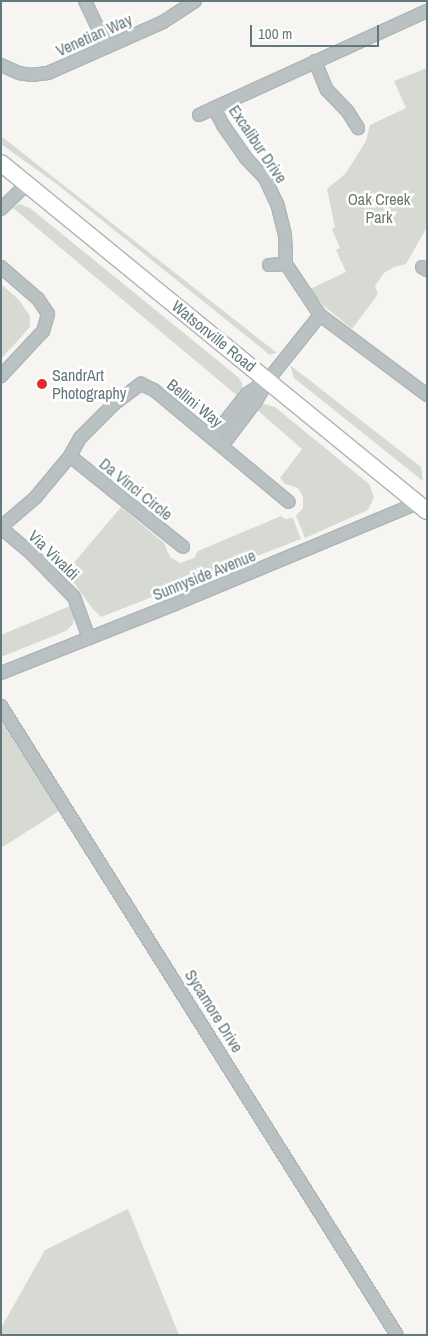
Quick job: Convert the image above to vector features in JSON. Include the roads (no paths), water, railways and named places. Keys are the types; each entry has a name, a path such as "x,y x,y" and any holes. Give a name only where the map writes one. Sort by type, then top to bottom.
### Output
{"main road":[{"name":"Watsonville Road","path":"1,163 424,505"}],"street":[{"path":"85,1 107,47"},
{"name":"Venetian Way","path":"1,65 19,73 31,75 48,73 163,22 195,1"},
{"name":"Excalibur Drive","path":"199,115 427,11"},
{"path":"316,61 327,90 348,112 358,128"},
{"name":"Excalibur Drive","path":"214,108 223,125 246,158 265,178 277,204 285,235 286,264"},
{"path":"1,209 27,184"},
{"path":"268,265 286,264 320,315 427,396"},
{"path":"1,267 38,299 48,314 42,331 1,376"},
{"path":"217,442 247,394 268,380 320,315"},
{"name":"Bellini Way","path":"1,528 35,498 70,456 80,438 114,404 140,384 154,390 289,502"},
{"name":"Da Vinci Circle","path":"70,456 183,547"},
{"name":"Sunnyside Avenue","path":"1,673 424,505"},
{"name":"Via Vivaldi","path":"1,528 32,554 74,597 89,638"},
{"name":"Sycamore Drive","path":"1,706 397,1335"}],"place":[{"name":"SandrArt Photography","path":"42,384"}],"park label":[{"name":"Oak Creek Park","path":"379,208"}]}
